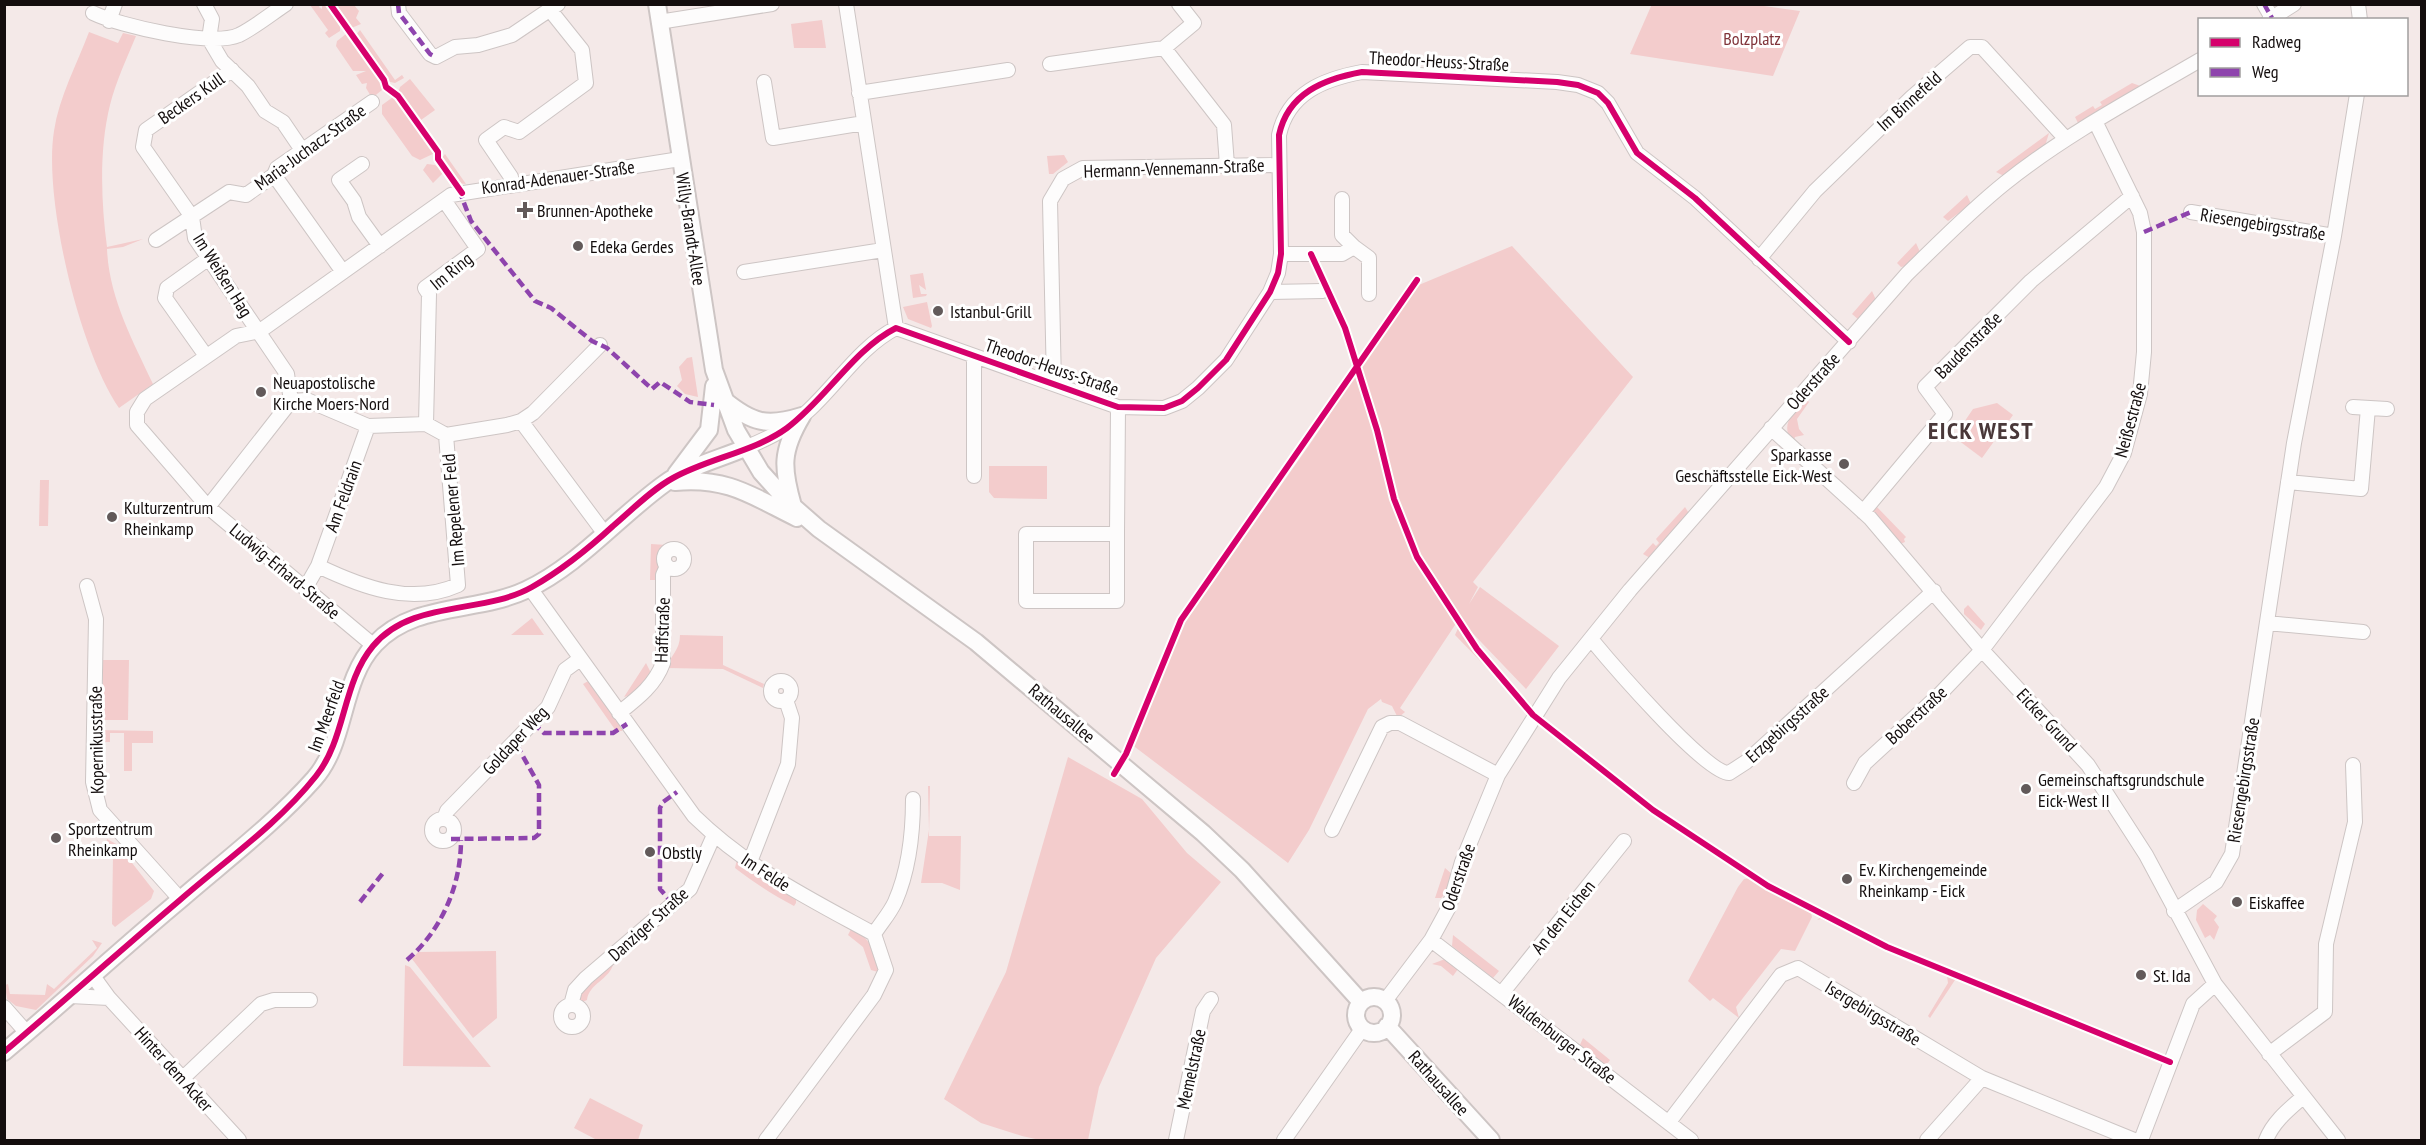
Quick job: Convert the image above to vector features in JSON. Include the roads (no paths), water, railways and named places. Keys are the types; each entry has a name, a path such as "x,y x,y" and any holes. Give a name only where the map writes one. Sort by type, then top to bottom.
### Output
{"street":[{"path":"109,21 115,4"},
{"path":"204,4 212,19 209,39 222,62 248,86 265,111 283,122 302,150"},
{"path":"93,13 109,21 209,39 238,35 286,4"},
{"path":"398,4 399,13 430,54 436,57 455,47 478,45 512,35 549,8 582,50 586,83 519,132 504,127 486,140 511,177 512,184"},
{"name":"Willy-Brandt-Allee","path":"657,4 714,370 723,399 746,448"},
{"path":"660,22 772,4"},
{"path":"746,448 778,434 802,416 880,336 896,328 846,4"},
{"path":"1050,64 1164,48 1194,23 1179,4"},
{"path":"2264,4 2270,18"},
{"path":"2272,18 2294,4"},
{"name":"Im Binnefeld","path":"1759,259 1815,191 1912,97 1970,47 1982,47 2067,139"},
{"path":"1164,48 1224,125 1227,165"},
{"name":"Oderstraße","path":"1385,1001 1431,940 1449,907 1462,862 1498,775 1559,678 1630,590 1907,274 1955,228 2004,184 2067,139 2198,61"},
{"name":"Beckers Kull","path":"192,217 143,147 146,130 232,70"},
{"path":"859,93 1008,70"},
{"name":"Theodor-Heuss-Straße","path":"896,328 1118,407 1164,408 1190,394 1226,360 1270,292 1278,273 1281,254 1279,135 1282,118 1296,100 1317,84 1336,77 1362,72 1578,85 1598,93 1608,103 1637,153 1695,198 1849,342"},
{"path":"764,82 773,138 864,123"},
{"name":"Riesengebirgsstraße","path":"2174,911 2216,882 2232,854 2288,482 2334,236 2357,96"},
{"name":"Maria-Juchacz-Straße","path":"156,240 229,192 246,195 274,175 277,168 372,102"},
{"name":"Neißestraße","path":"1982,650 2106,487 2124,453 2140,394 2144,352 2144,232 2140,213 2095,121"},
{"name":"Konrad-Adenauer-Straße","path":"137,412 145,399 206,356 236,336 260,332 451,195 470,190 680,159"},
{"path":"362,164 339,180 354,201 359,217 380,246"},
{"name":"Hermann-Vennemann-Straße","path":"1054,384 1050,201 1063,179 1083,168 1279,165"},
{"path":"274,175 343,272"},
{"name":"Baudenstraße","path":"1863,512 1945,414 1925,387 2031,281 2132,196"},
{"name":"Im Ring","path":"426,424 429,294 425,288 478,249 444,200"},
{"path":"1342,200 1342,235 1369,258 1369,294"},
{"name":"Riesengebirgsstraße","path":"2191,212 2334,236"},
{"name":"Im Weißen Hag","path":"192,217 195,237 287,374 291,401"},
{"path":"1281,254 1342,254 1354,247"},
{"path":"744,272 883,250"},
{"path":"206,356 165,298 167,288 209,258"},
{"path":"1270,292 1323,291"},
{"path":"208,507 291,401 307,400 368,426 426,424 446,435 521,421 533,413 600,345"},
{"name":"Theodor-Heuss-Straße","path":"974,356 974,476"},
{"path":"669,481 709,430 714,405 714,370"},
{"path":"723,399 744,416 759,422 778,422 802,416"},
{"path":"1118,407 1118,534 1117,601 1026,601 1026,534 1118,534"},
{"path":"2353,407 2387,409"},
{"path":"2288,482 2361,489 2368,408"},
{"name":"Ludwig-Erhard-Straße","path":"137,412 137,425 208,507 373,645"},
{"path":"794,507 784,459 787,446 802,416"},
{"path":"521,421 605,534"},
{"name":"Am Feldrain","path":"306,587 318,567 368,426"},
{"name":"Eicker Grund","path":"1771,428 1863,512 1934,591 1982,650 2088,765 2146,855 2215,984 2338,1140"},
{"name":"Im Repelener Feld","path":"318,567 363,588 404,594 433,593 458,585 446,435"},
{"name":"Im Meerfeld","path":"4,1052 284,810 320,771 331,750 356,676 373,645 390,630 412,619 502,600 530,588 560,570 669,481 746,448"},
{"name":"Rathausallee","path":"746,448 761,472 794,507 819,529 976,642 1203,833 1242,870 1361,1002"},
{"path":"669,481 706,480 731,485 819,529"},
{"name":"Haffstraße","path":"620,713 643,694 659,675 663,663 663,575 667,567"},
{"name":"Kopernikusstraße","path":"87,586 96,619 93,782 98,804 114,828 180,899"},
{"name":"Im Felde","path":"530,588 694,816 714,835 750,862 808,899 874,933"},
{"name":"Erzgebirgsstraße","path":"1591,639 1654,710 1713,767 1724,773 1731,772 1746,762 1934,591"},
{"path":"2267,623 2363,632"},
{"name":"Boberstraße","path":"1854,783 1865,763 1938,696 1982,650"},
{"name":"Goldaper Weg","path":"444,819 447,811 548,706 565,670 580,658"},
{"path":"750,862 788,764 792,718 786,700"},
{"path":"1332,830 1382,728 1390,723 1400,723 1498,775"},
{"path":"2269,1054 2325,1012 2326,944 2355,822 2353,765"},
{"path":"765,1140 874,995 886,970 874,933 895,902 902,879 913,829 913,799"},
{"name":"Danziger Straße","path":"572,1005 575,990 586,978 690,889 714,835"},
{"name":"An den Eichen","path":"1502,993 1624,841"},
{"name":"Waldenburger Straße","path":"1431,940 1691,1140"},
{"name":"Isergebirgsstraße","path":"1669,1122 1780,975 1798,968 1982,1078 2134,1140"},
{"name":"Hinter dem Acker","path":"93,976 237,1140"},
{"path":"2141,1140 2193,1004 2215,984"},
{"path":"70,996 110,998"},
{"path":"1370,997 1385,1001 1391,1013 1387,1026 1376,1032 1362,1029 1356,1013 1361,1002 1370,997"},
{"name":"Memelstraße","path":"1176,1140 1203,1011 1211,999"},
{"path":"182,1078 261,1004 274,1000 310,1000"},
{"path":"4,1007 27,1033"},
{"name":"Rathausallee","path":"1387,1026 1491,1140"},
{"path":"1286,1140 1362,1029"},
{"path":"1927,1140 1982,1078"},
{"path":"2266,1140 2270,1130 2283,1113 2303,1097"}],"place":[{"name":"Brunnen-Apotheke","path":"525,210"},
{"name":"Edeka Gerdes","path":"578,246"},
{"name":"Istanbul-Grill","path":"938,311"},
{"name":"Neuapostolische Kirche Moers-Nord","path":"261,392"},
{"name":"Sparkasse Geschäftsstelle Eick-West","path":"1844,464"},
{"name":"Kulturzentrum Rheinkamp","path":"112,517"},
{"name":"Gemeinschaftsgrundschule Eick-West II","path":"2026,789"},
{"name":"Sportzentrum Rheinkamp","path":"56,838"},
{"name":"Obstly","path":"650,852"},
{"name":"Ev. Kirchengemeinde Rheinkamp - Eick","path":"1847,879"},
{"name":"Eiskaffee","path":"2237,902"},
{"name":"St. Ida","path":"2141,975"}],"district":[{"name":"EICK WEST","path":"1981,430"}],"park label":[{"name":"Bolzplatz","path":"1752,38"}]}
